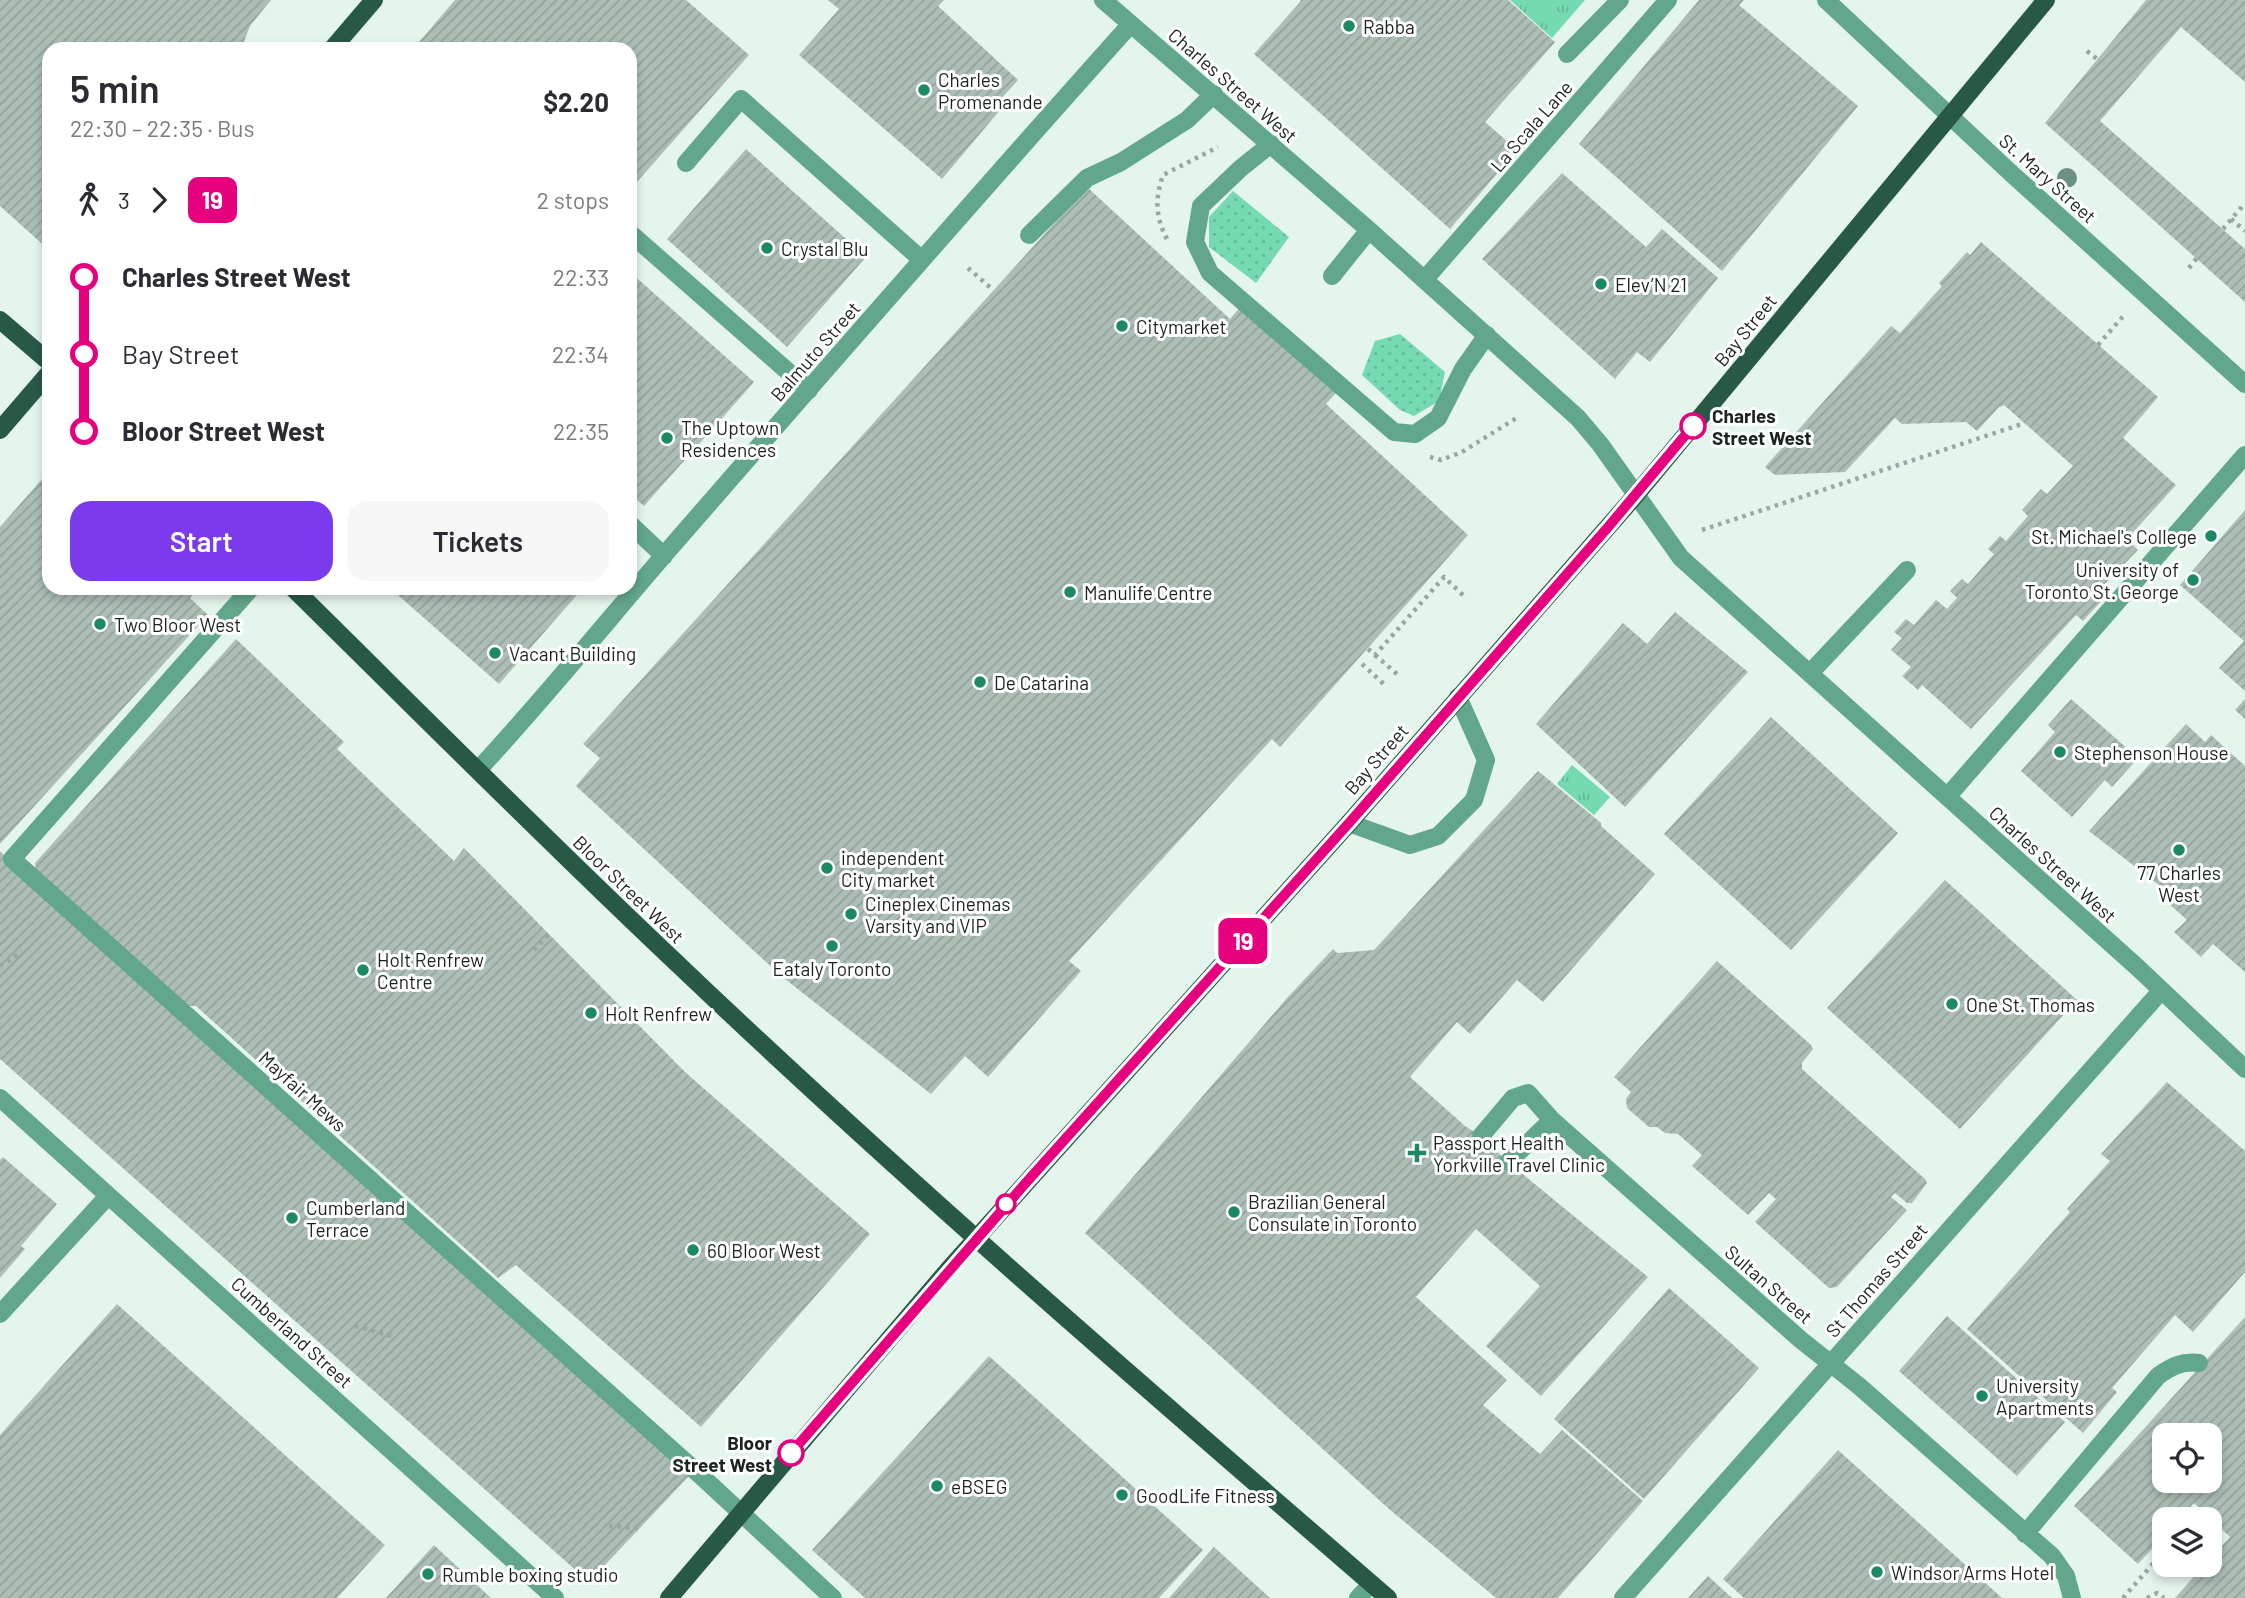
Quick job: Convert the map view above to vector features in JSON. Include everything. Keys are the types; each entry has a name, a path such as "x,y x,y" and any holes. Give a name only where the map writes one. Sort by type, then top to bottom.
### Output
{"main road":[{"path":"338,42 374,0"},
{"name":"Bay Street","path":"669,1598 976,1239 1349,823 1635,496 2046,0"},
{"path":"0,320 42,356"},
{"path":"0,430 42,381"},
{"name":"Bloor Street West","path":"300,595 686,972 976,1239 1388,1598"}],"street":[{"name":"Charles Street West","path":"1103,0 1425,279 1578,418 1600,444 1681,558 2245,1069"},
{"path":"1567,54 1620,0"},
{"name":"St. Mary Street","path":"1825,0 2245,384"},
{"name":"La Scala Lane","path":"1425,279 1662,1"},
{"name":"Balmuto Street","path":"637,588 1130,25"},
{"path":"1029,235 1087,178 1121,162 1186,120 1214,94"},
{"path":"686,163 741,99 922,260"},
{"path":"1271,144 1201,206 1195,242 1210,273 1394,432 1415,434 1438,418 1463,369 1487,335"},
{"path":"1332,276 1369,230"},
{"path":"637,239 809,390"},
{"path":"1947,797 2245,455"},
{"path":"637,531 664,556"},
{"path":"1810,673 1907,570"},
{"name":"Mayfair Mews","path":"245,595 12,859 741,1513 832,1598"},
{"name":"Balmuto Street","path":"478,770 631,595"},
{"path":"1349,823 1410,845 1438,836 1474,800 1486,760 1458,697"},
{"name":"St Thomas Street","path":"1623,1598 2161,991"},
{"name":"Sultan Street","path":"1480,1136 1513,1098 1528,1093 1552,1120 2052,1556 2066,1576 2072,1598"},
{"name":"Cumberland Street","path":"0,1098 555,1598"},
{"path":"1508,1162 1552,1120"},
{"path":"0,1314 108,1196"},
{"path":"2025,1534 2158,1376 2174,1365 2199,1363"},
{"path":"1359,1598 1371,1584"}],"path":[{"path":"2087,51 2097,59"},
{"path":"2223,229 2245,203"},
{"path":"2231,219 2245,231"},
{"path":"2189,268 2197,258"},
{"path":"968,268 992,289"},
{"path":"2098,345 2125,314"},
{"path":"1702,530 2025,423"},
{"path":"1375,654 1439,580 1444,577 1465,597"},
{"path":"1368,649 1397,674"},
{"path":"1362,664 1386,686"},
{"path":"534,950 550,933"},
{"path":"0,966 22,952"},
{"path":"355,1326 392,1336"},
{"path":"609,1526 638,1528"},
{"path":"2123,1598 2152,1565"},
{"path":"2147,1598 2157,1593 2165,1598"}],"green space":[{"path":"1510,0 1585,0 1552,38"},
{"path":"1233,191 1289,237 1256,283 1209,247 1209,217"},
{"path":"1400,334 1445,372 1439,401 1414,416 1400,410 1362,375 1375,341"},
{"path":"1572,765 1610,797 1594,815 1557,784"}],"building":[{"path":"0,0 271,0 250,26 244,42 42,42 42,244 0,206"},
{"path":"455,0 686,0 749,55 637,182 637,42 419,42"},
{"name":"Charles Promenande","path":"828,0 944,0 938,6 1018,80 1001,99 1006,103 942,179 799,55 839,9"},
{"path":"1300,0 1508,0 1555,42 1485,122 1517,150 1450,229 1254,54"},
{"path":"1699,0 1744,0 1739,5 1858,106 1722,271 1579,144"},
{"path":"2146,0 2245,0 2245,82 2181,27 2100,121 2245,249 2245,302 2045,123"},
{"name":"Crystal Blu","path":"746,149 866,257 787,347 667,239"},
{"name":"Elev’N 21","path":"1562,173 1646,247 1662,229 1718,278 1650,362 1637,352 1615,379 1482,259"},
{"name":"Manulife Centre","path":"1087,187 1230,319 1249,297 1345,383 1326,404 1468,535 1280,747 1272,739 1069,961 1081,971 988,1077 965,1056 931,1094 780,975 576,786 600,758 583,744"},
{"path":"1981,242 2158,397 2123,438 2176,485 2127,539 2138,550 2101,588 2108,594 2083,621 2076,615 1971,729 1922,685 1918,690 1902,676 1911,667 1891,650 1902,638 1894,632 1906,619 1914,625 1936,600 1947,609 1957,598 1950,591 1962,579 1968,584 1994,554 1988,549 2000,536 2006,541 2028,516 2022,510 2041,489 2047,494 2073,466 2004,405 1977,431 1966,422 1902,424 1895,418 1845,472 1775,475 1765,467 1891,326 1900,333 1942,286 1939,283 1967,252 1970,255"},
{"name":"The Uptown Residences","path":"637,278 754,382 644,506 637,500"},
{"name":"Two Bloor West","path":"42,479 42,595 192,595 190,598 208,615 0,844 0,527"},
{"path":"2245,510 2245,691 2219,668 2244,641 2180,585"},
{"name":"Vacant Building","path":"398,595 577,595 499,684"},
{"path":"1675,612 1748,672 1625,807 1536,724 1623,623 1647,644"},
{"name":"Holt Renfrew Centre","path":"236,639 344,742 337,749 454,861 464,848 685,1072 870,1234 701,1427 516,1265 498,1278 196,1006 181,1006 36,875 35,863"},
{"path":"2071,699 2138,758 2112,787 2105,780 2072,817 2021,771 2055,732 2048,725"},
{"path":"2245,699 2245,719 2235,710"},
{"path":"1771,717 1898,833 1791,950 1664,834"},
{"name":"77 Charles West","path":"2186,724 2205,742 2211,735 2245,766 2245,972 2213,944 2201,957 2174,932 2187,920 2158,894 2164,889 2089,831"},
{"path":"1538,771 1601,823 1601,826 1655,874 1543,1002 1517,980 1470,1034 1457,1022 1410,1077 1465,1126 1481,1136 1508,1162 1648,1277 1541,1396 1486,1346 1540,1286 1476,1229 1416,1297 1507,1380 1483,1405 1540,1454 1562,1430 1643,1501 1558,1598 1496,1598 1389,1509 1085,1233 1287,998 1333,949 1337,953 1374,950"},
{"name":"Cumberland Terrace","path":"0,851 689,1476 589,1582 0,1059"},
{"name":"One St. Thomas","path":"1945,880 2077,1000 1960,1129 1827,1008"},
{"path":"1717,961 1811,1045 1813,1049 1802,1063 1802,1069 1927,1183 1912,1203 1907,1203 1895,1193 1891,1197 1907,1210 1837,1287 1829,1288 1755,1222 1776,1199 1769,1193 1748,1215 1692,1166 1702,1155 1678,1134 1649,1127 1627,1108 1626,1099 1631,1092 1614,1077"},
{"path":"2167,1082 2245,1151 2245,1272 2193,1332 2175,1315 2112,1388 2117,1392 2083,1433 1967,1329 2070,1212 2067,1209 2110,1161 2101,1154"},
{"path":"3,1157 57,1204 21,1246 25,1249 0,1278 0,1160"},
{"path":"1669,1288 1759,1368 1644,1499 1554,1419"},
{"path":"117,1304 385,1545 337,1598 0,1598 0,1435"},
{"name":"University Apartments","path":"1947,1316 2065,1422 2017,1476 1899,1371"},
{"path":"2245,1317 2245,1598 2175,1598 2194,1577 2222,1577 2222,1546 2230,1537 2222,1529 2222,1507 2198,1507 2194,1503 2190,1507 2152,1507 2152,1549 2138,1564 2074,1506"},
{"path":"989,1356 1203,1550 1159,1598 865,1598 812,1550"},
{"path":"1838,1450 2002,1598 1744,1598 1723,1579"},
{"path":"434,1545 449,1559 491,1598 386,1598"},
{"path":"1214,1547 1270,1598 1169,1598"},
{"path":"1708,1576 1732,1598 1688,1598"}],"bus line":[{"name":"19","path":"791,1453 928,1293 1349,823 1693,426"}],"place":[{"name":"Rabba","path":"1349,26"},
{"name":"Charles Promenande","path":"924,90"},
{"name":"Crystal Blu","path":"767,248"},
{"name":"Elev’N 21","path":"1601,284"},
{"name":"Citymarket","path":"1122,326"},
{"name":"Charles Street West","path":"1693,426"},
{"name":"The Uptown Residences","path":"667,438"},
{"name":"St. Michael's College","path":"2211,536"},
{"name":"University of Toronto St. George","path":"2193,580"},
{"name":"Manulife Centre","path":"1070,592"},
{"name":"Two Bloor West","path":"100,624"},
{"name":"Vacant Building","path":"495,653"},
{"name":"De Catarina","path":"980,682"},
{"name":"Stephenson House","path":"2060,752"},
{"name":"77 Charles West","path":"2179,850"},
{"name":"independent City market","path":"827,868"},
{"name":"Cineplex Cinemas Varsity and VIP","path":"851,914"},
{"name":"Eataly Toronto","path":"832,946"},
{"name":"Holt Renfrew Centre","path":"363,970"},
{"name":"One St. Thomas","path":"1952,1004"},
{"name":"Holt Renfrew","path":"591,1013"},
{"name":"Passport Health Yorkville Travel Clinic","path":"1417,1153"},
{"name":"Brazilian General Consulate in Toronto","path":"1234,1212"},
{"name":"Cumberland Terrace","path":"292,1218"},
{"name":"60 Bloor West","path":"693,1250"},
{"name":"University Apartments","path":"1982,1396"},
{"name":"Bloor Street West","path":"791,1453"},
{"name":"eBSEG","path":"937,1486"},
{"name":"GoodLife Fitness","path":"1122,1495"},
{"name":"Windsor Arms Hotel","path":"1877,1572"},
{"name":"Rumble boxing studio","path":"428,1574"}]}
